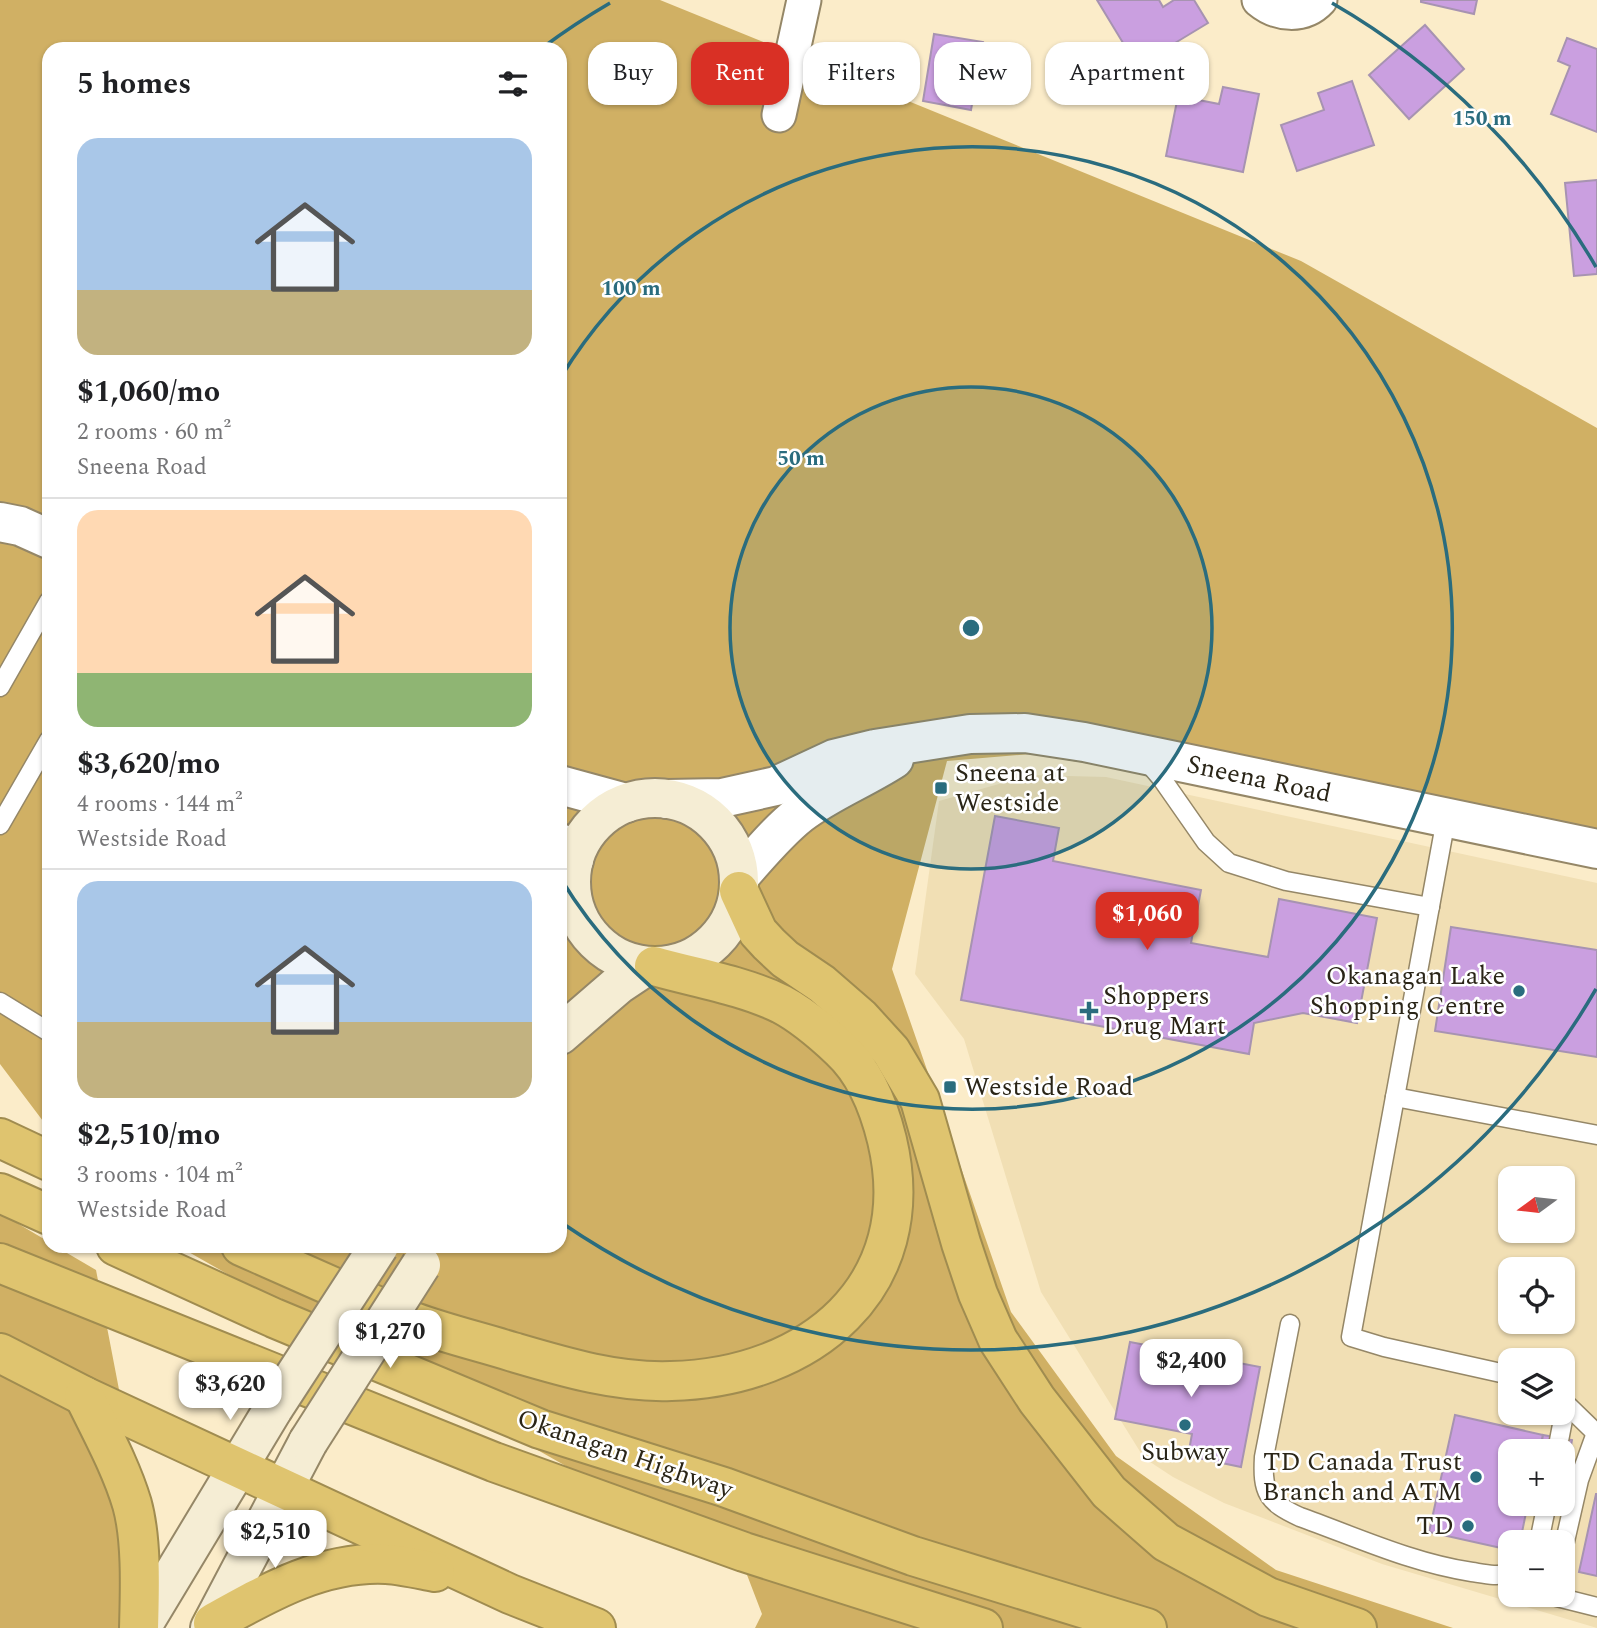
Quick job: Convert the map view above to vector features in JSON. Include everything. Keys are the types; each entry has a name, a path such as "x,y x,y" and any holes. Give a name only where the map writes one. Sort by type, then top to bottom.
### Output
{"highway":[{"path":"739,884 758,932 785,959 822,984 860,1017 891,1051 920,1100 961,1243 978,1294 999,1340 1037,1400 1109,1492 1166,1542 1268,1597 1357,1628"},
{"path":"257,1253 414,1322 570,1369 623,1378 671,1381 730,1374 778,1360 822,1336 853,1307 872,1277 884,1251 889,1224 894,1196 892,1162 882,1121 868,1087 843,1051 783,1005 753,993 650,966"},
{"path":"0,1139 42,1158"},
{"path":"0,1193 42,1213"},
{"name":"Okanagan Highway","path":"131,1253 274,1318 540,1429 724,1487 913,1556 1147,1628"},
{"name":"Okanagan Highway","path":"0,1263 494,1462 744,1552 983,1628"},
{"path":"0,1353 84,1396 478,1579 596,1628"},
{"path":"84,1396 112,1453 133,1506 141,1573 140,1628"},
{"path":"211,1625 270,1591 310,1575 347,1566 387,1564 478,1579"}],"main road":[{"path":"567,866 593,825 609,812 626,803 667,799 694,808 717,825 733,849 739,884 732,917 718,939 697,956 672,965 650,966 619,959 597,943 580,922 567,872"},
{"path":"567,1029 618,985 650,966"},
{"path":"140,1628 273,1409 374,1253"},
{"path":"211,1625 308,1442 426,1256"}],"street":[{"path":"779,115 804,0"},
{"path":"1259,0 1273,10 1287,13 1302,12 1320,0"},
{"path":"0,522 20,526 42,536"},
{"name":"Sneena Road","path":"667,799 695,800 733,796 776,786 834,759 876,749 970,734 1025,733 1141,754 1597,849"},
{"name":"Sneena Road","path":"739,884 776,836 799,814 838,789 882,767 919,742"},
{"path":"567,787 626,803"}],"lane":[{"path":"0,687 42,613"},
{"path":"0,825 42,752"},
{"path":"1141,754 1206,842 1229,863 1286,881 1430,907"},
{"path":"1446,819 1351,1338 1498,1372"},
{"path":"0,1002 42,1028"},
{"path":"1395,1097 1597,1135"},
{"path":"1290,1324 1264,1457 1265,1490 1272,1501 1282,1509 1412,1559 1498,1576"},
{"path":"1568,1530 1579,1480 1597,1433 1575,1413"},
{"path":"1575,1602 1597,1607"}],"shaded area":[{"path":"0,0 660,0 763,42 691,42 691,105 789,105 789,53 803,58 803,105 918,105 1301,261 1597,428 1597,849 1031,754 947,761 892,969 1011,1312 1116,1456 1276,1570 1453,1628 755,1628 762,1614 744,1567 190,1253 567,1253 567,42 42,42 42,1120 0,1064"},
{"name":"Okanagan Lake Shopping Centre","path":"1030,775 1106,777 1597,883 1597,1628 1526,1607 1575,1607 1575,1530 1498,1530 1498,1599 1382,1564 1224,1503 1173,1477 1144,1458 1041,1292 964,1039 915,974 939,801"},
{"path":"0,1213 42,1238 42,1253 67,1253 96,1270 152,1561 143,1628 0,1628"}],"building":[{"path":"1097,0 1159,0 1163,7 1174,0 1194,0 1208,23 1177,42 1122,42"},
{"path":"1421,0 1477,0 1474,14"},
{"path":"1425,25 1464,69 1409,119 1369,75"},
{"path":"934,34 983,42 934,42 934,103 923,101"},
{"path":"1567,38 1597,49 1597,132 1551,114 1570,66 1558,61"},
{"path":"1352,81 1374,145 1297,171 1281,125 1324,110 1318,93"},
{"path":"1223,87 1259,94 1243,172 1166,156 1176,105 1209,105 1209,102 1219,104"},
{"path":"944,105 972,105 971,110"},
{"path":"1597,180 1597,274 1574,276 1565,183"},
{"path":"995,816 1059,828 1053,861 1201,890 1191,943 1268,957 1279,899 1377,918 1357,1023 1303,1013 1254,1023 1249,1054 961,1000"},
{"name":"Okanagan Lake Shopping Centre","path":"1451,927 1597,950 1597,1057 1435,1031"},
{"path":"1130,1342 1260,1367 1241,1467 1188,1456 1192,1434 1115,1419"},
{"name":"TD Canada Trust Branch and ATM","path":"1455,1415 1543,1435 1542,1439 1498,1439 1498,1516 1525,1516 1522,1530 1498,1530 1498,1547 1429,1532"},
{"path":"1543,1435 1566,1439 1542,1439"},
{"path":"1597,1494 1597,1576 1579,1572"}],"place":[{"name":"Sneena at Westside","path":"941,788"},
{"name":"Okanagan Lake Shopping Centre","path":"1519,991"},
{"name":"Shoppers Drug Mart","path":"1089,1011"},
{"name":"Westside Road","path":"950,1087"},
{"name":"Subway","path":"1185,1425"},
{"name":"TD Canada Trust Branch and ATM","path":"1476,1477"},
{"name":"TD","path":"1468,1526"}]}
